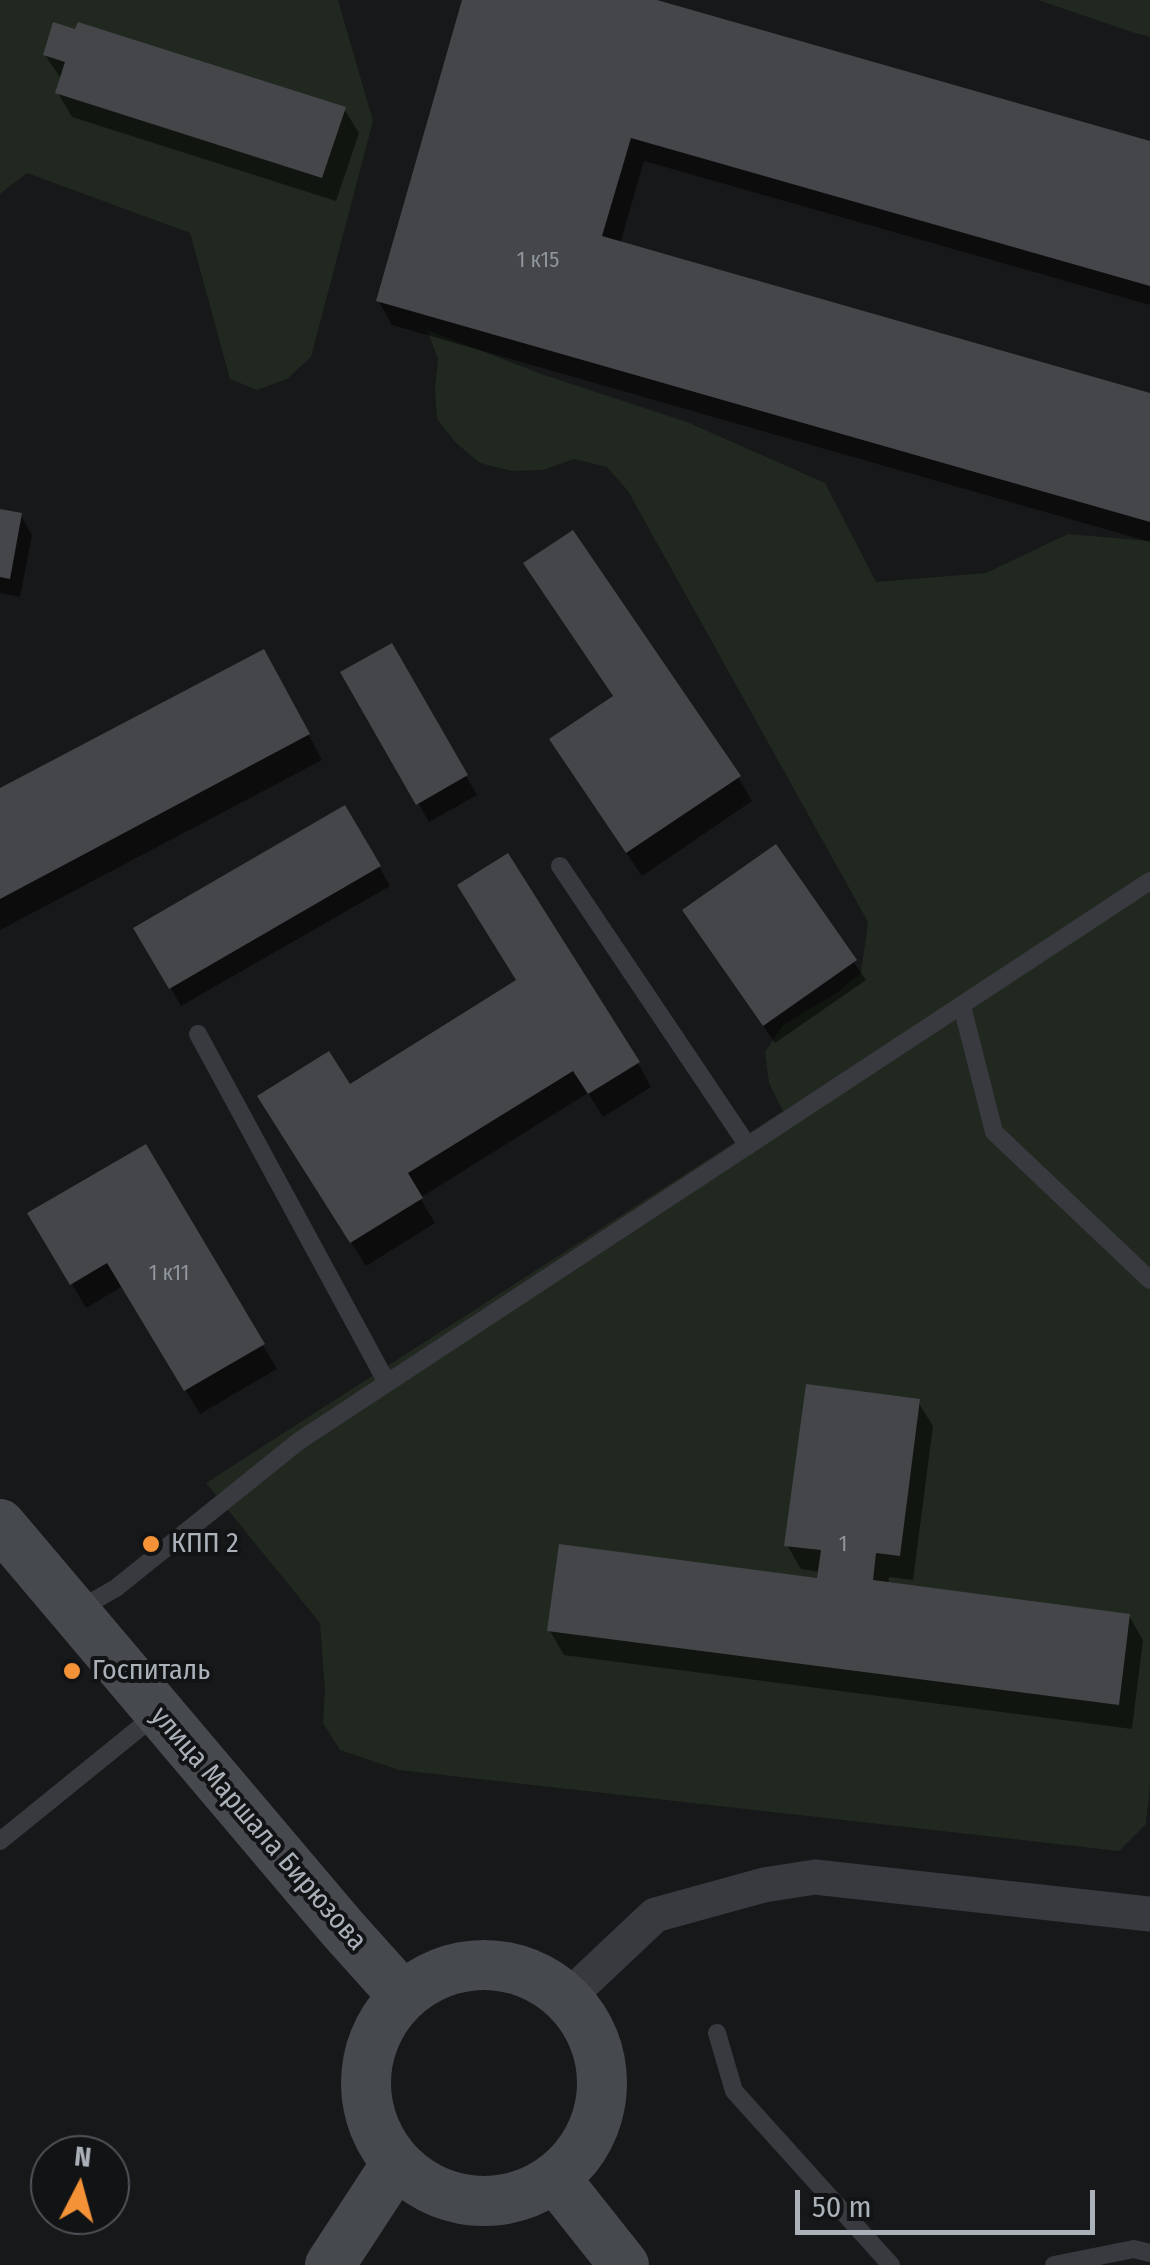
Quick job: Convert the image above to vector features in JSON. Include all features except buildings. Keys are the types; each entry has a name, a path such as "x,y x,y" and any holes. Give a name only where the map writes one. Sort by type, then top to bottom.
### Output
{"street":[{"name":"улица Маршала Бирюзова","path":"0,1524 402,1996"},
{"path":"567,1998 655,1914 764,1885 815,1877 1150,1914"},
{"path":"467,1965 503,1965 538,1976 567,1998 588,2025 600,2056 603,2091 596,2124 579,2154 555,2178 524,2194 490,2202 456,2199 424,2185 396,2164 376,2132 365,2097 367,2060 373,2042 380,2025 402,1996 432,1976 467,1965"},
{"path":"330,2265 396,2164"},
{"path":"555,2178 624,2265"}],"lane":[{"path":"560,866 748,1146"},
{"path":"75,1611 116,1588 299,1441 1150,881"},
{"path":"962,1006 994,1132 1150,1280"},
{"path":"198,1034 387,1383"},
{"path":"0,1840 158,1713"},
{"path":"717,2033 734,2091 891,2265"},
{"path":"1054,2265 1134,2249 1150,2253"}],"shaded area":[{"path":"0,0 338,0 373,121 311,357 287,379 257,390 230,379 190,233 27,173 0,194"},
{"path":"1038,0 1150,0 1150,37 1132,32"},
{"path":"427,330 544,375 687,422 825,483 876,582 986,573 1068,534 1150,541 1150,1784 1146,1824 1119,1851 399,1770 340,1750 323,1723 320,1623 206,1483 783,1111 769,1083 765,1052 783,1025 838,992 861,973 868,922 628,491 607,467 574,459 543,470 512,471 480,463 456,443 437,419 438,359"}],"place":[{"name":"КПП 2","path":"151,1544"},
{"name":"Госпиталь","path":"72,1671"}]}
